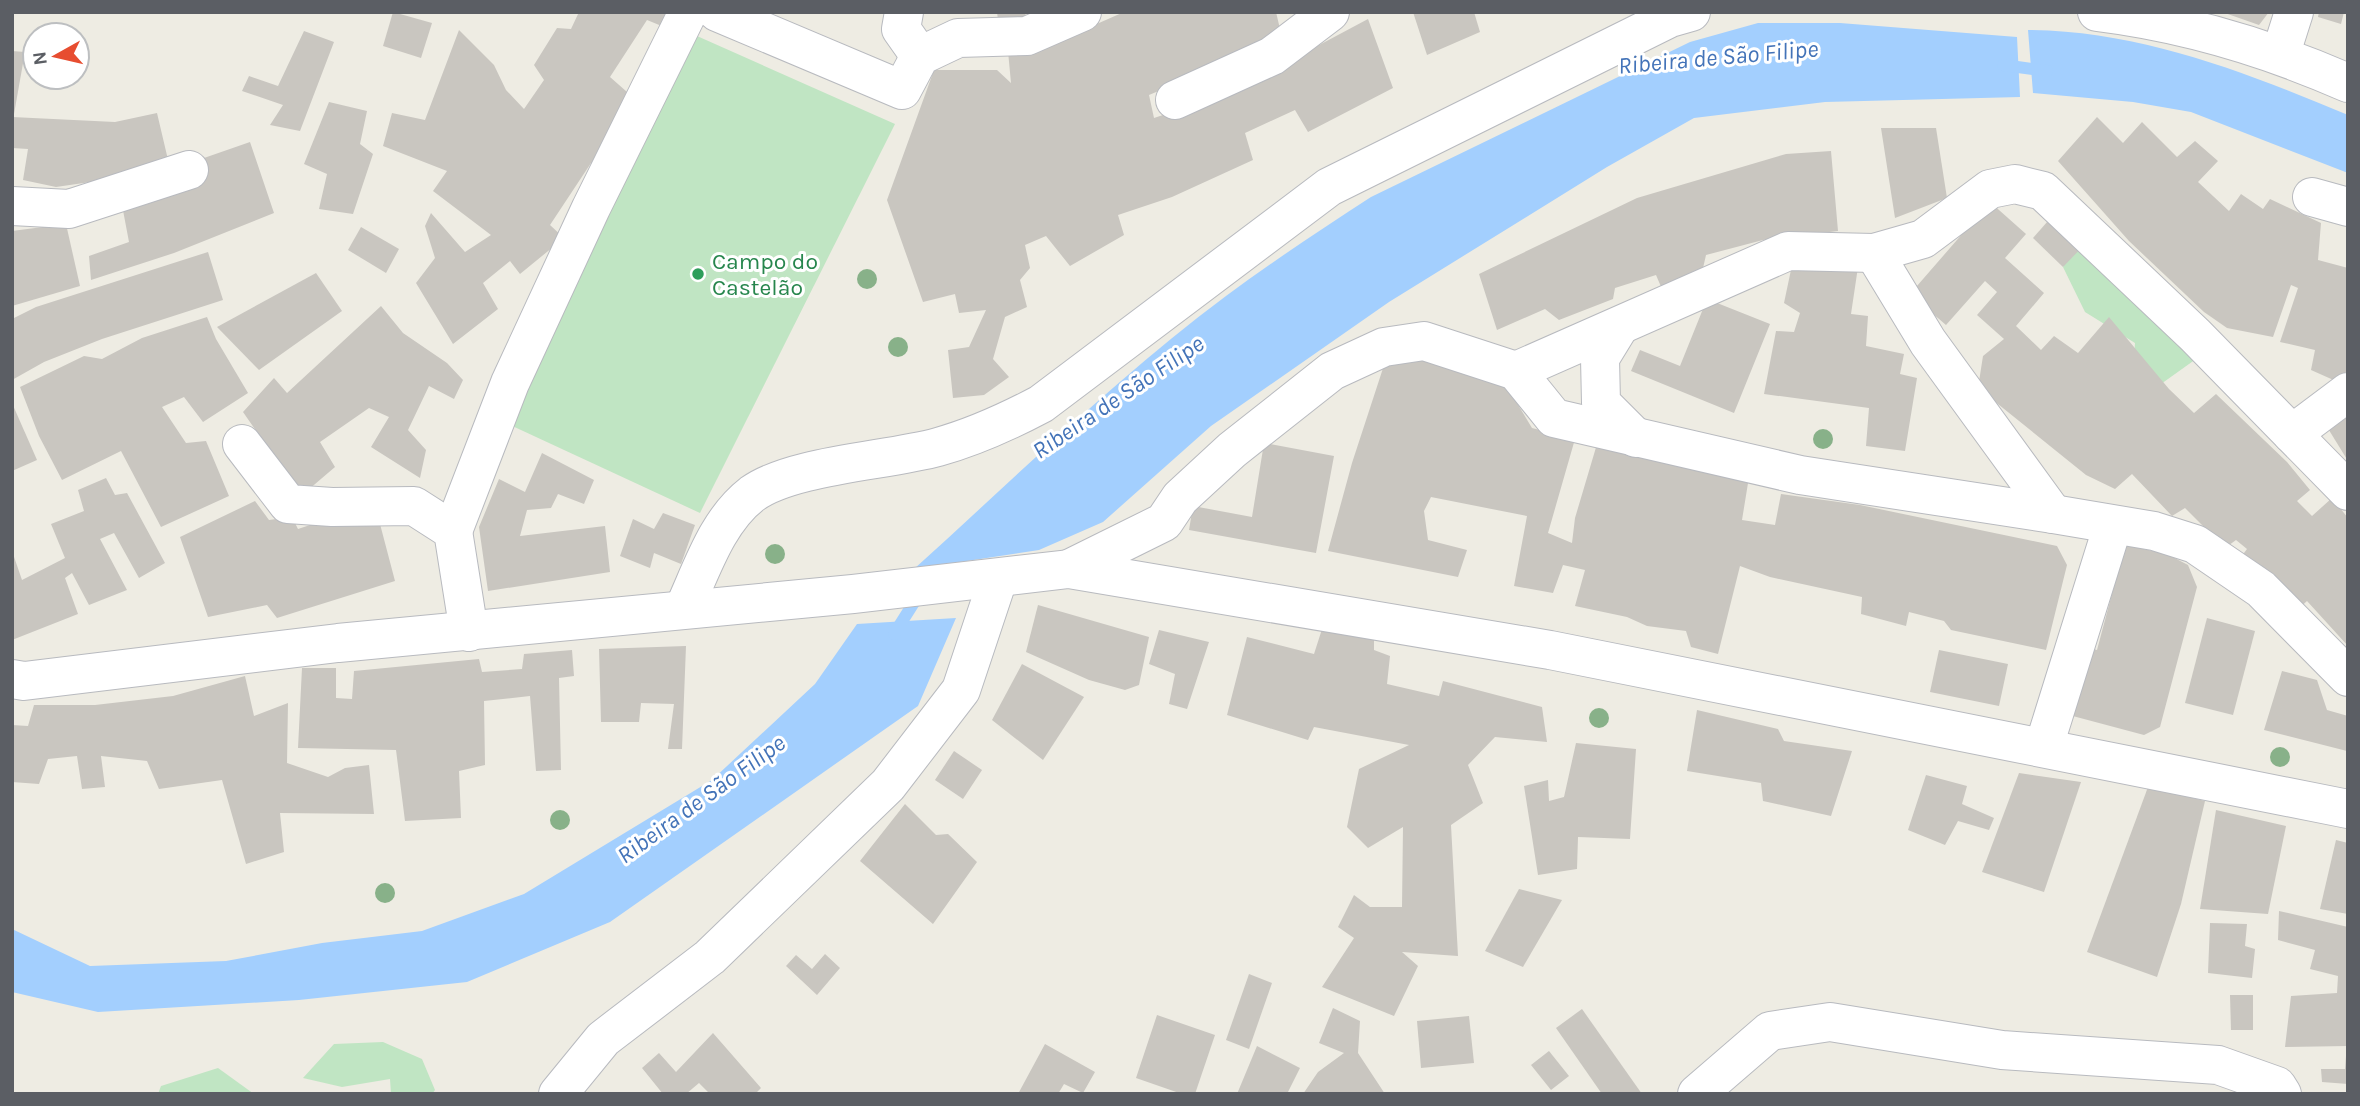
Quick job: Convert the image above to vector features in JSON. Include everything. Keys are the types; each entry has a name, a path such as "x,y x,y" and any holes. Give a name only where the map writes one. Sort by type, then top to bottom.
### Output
{"street":[{"path":"469,632 453,531 510,383 591,208 688,12"},
{"path":"717,12 902,90 920,56 958,38 1027,36 1082,12"},
{"path":"904,12 901,29 920,56"},
{"path":"1175,100 1272,56 1298,24 1330,12"},
{"path":"684,608 717,534 751,495 779,480 937,447 992,429 1041,404 1329,187 1670,18 1691,12"},
{"path":"2097,12 2146,18 2281,53 2348,83"},
{"path":"2281,53 2294,12"},
{"path":"12,206 69,209 189,170"},
{"path":"1516,371 1788,251 1874,253 1923,239 1990,189 2015,184 2043,191 2195,335 2348,491"},
{"path":"2312,197 2348,207"},
{"path":"1874,253 1928,342 2053,514"},
{"path":"1619,327 1600,358 1601,403 1636,438"},
{"path":"973,651 1019,602 1062,570 1164,522 1180,498 1232,450 1332,371 1384,347 1424,341 1516,371 1554,418 1800,475 2154,531 2194,544 2261,589 2348,677"},
{"path":"2292,434 2348,392"},
{"path":"242,444 288,504 332,507 414,506 453,531"},
{"path":"2043,746 2113,525"},
{"path":"12,679 24,681 338,643 853,594 1062,570 1549,650 2043,746 2348,809"},
{"path":"558,1094 603,1040 710,957 888,786 961,690 998,579"},
{"path":"1697,1094 1770,1031 1829,1022 2002,1050 2218,1065 2277,1086 2282,1094"}],"green space":[{"name":"Campo do Castelão","path":"688,32 895,124 700,513 508,424"},
{"path":"2076,243 2203,354 2154,389 2133,374 2135,343 2085,312 2063,267"},
{"path":"383,1042 422,1059 435,1090 432,1094 391,1094 390,1079 342,1087 303,1078 334,1044"},
{"path":"218,1068 254,1094 158,1094 161,1086"}],"water":[{"path":"1758,23 1840,23 2017,37 2020,97 1825,102 1694,118 1607,167 1389,302 1211,426 1103,522 1039,550 914,569 1145,360 1262,270 1371,197 1690,42"},
{"path":"2028,30 2070,32 2152,46 2231,69 2348,115 2348,173 2191,112 2133,102 2033,93"},
{"path":"956,618 918,706 610,922 467,982 299,1000 98,1012 12,992 12,929 90,966 226,961 322,943 422,931 524,894 712,780 815,684 857,624"}],"building":[{"path":"393,12 432,23 421,58 383,46"},
{"path":"579,12 675,12 669,29 647,20 610,77 635,99 601,172 591,163 550,225 564,238 520,274 510,261 483,283 498,309 453,344 416,283 435,258 425,226 431,213 465,252 491,235 433,191 447,171 383,146 392,113 425,120 459,30 494,65 506,90 524,109 544,80 534,65 557,28 571,29"},
{"path":"997,12 1025,12 1027,22 998,20"},
{"path":"1124,12 1276,12 1280,29 1254,51 1149,95 1154,118 1229,93 1368,19 1393,88 1308,132 1295,110 1245,133 1253,160 1172,197 1118,215 1124,235 1070,266 1046,236 1025,245 1030,268 1020,280 1027,307 1005,317 993,359 1009,377 984,395 953,398 948,350 969,347 986,310 959,313 955,294 923,302 887,200 934,70 997,70 1011,83 1008,51 1033,52"},
{"path":"1413,12 1474,12 1480,32 1427,55"},
{"path":"2222,12 2269,12 2259,25"},
{"path":"2319,12 2344,12 2341,24 2318,17"},
{"path":"304,31 334,42 300,131 270,125 283,105 242,91 249,76 278,86"},
{"path":"12,51 21,52 21,75 14,114"},
{"path":"329,102 367,111 360,144 373,154 353,214 319,209 327,174 304,164"},
{"path":"157,113 169,164 118,178 56,187 23,180 28,149 12,148 12,117 115,122"},
{"path":"2097,117 2123,143 2142,122 2177,157 2195,141 2218,161 2198,182 2229,211 2241,194 2263,209 2270,199 2321,223 2318,260 2348,268 2348,369 2338,382 2311,370 2315,350 2280,342 2298,288 2291,285 2273,337 2227,328 2204,312 2129,241 2058,161"},
{"path":"1881,128 1936,128 1947,198 1895,218"},
{"path":"250,142 274,213 174,253 91,280 89,256 129,242 122,205 208,174 204,158"},
{"path":"1831,151 1838,231 1763,240 1706,255 1701,277 1662,289 1656,275 1615,288 1613,299 1559,320 1545,309 1497,330 1479,274 1637,198 1786,154"},
{"path":"1990,202 2026,234 2005,258 2044,293 2016,326 2041,350 2054,336 2078,353 2109,317 2169,389 2194,413 2216,394 2287,462 2310,490 2297,501 2312,516 2332,498 2348,518 2348,646 2307,601 2296,611 2241,557 2247,549 2236,540 2225,548 2185,508 2172,516 2132,474 2115,489 2086,475 1978,388 1983,356 2004,339 1977,315 1997,292 1985,281 1946,325 1910,294"},
{"path":"2055,213 2086,243 2063,267 2033,238"},
{"path":"66,224 80,286 12,306 12,231"},
{"path":"361,227 399,249 386,273 348,250"},
{"path":"208,252 223,300 102,339 44,362 12,380 12,319 36,307"},
{"path":"1792,265 1858,267 1851,314 1868,316 1866,346 1904,354 1900,374 1917,378 1905,451 1866,446 1869,408 1764,394 1776,331 1794,332 1800,313 1784,303"},
{"path":"316,273 342,311 259,370 217,327"},
{"path":"1707,299 1770,324 1734,413 1631,371 1640,350 1680,366"},
{"path":"381,306 403,333 447,363 463,380 454,399 429,386 408,430 426,450 420,478 371,447 389,417 369,408 320,442 335,467 301,496 243,412 274,378 287,393"},
{"path":"207,317 216,339 248,393 203,422 184,397 162,407 186,443 206,441 229,496 161,527 121,451 62,480 39,436 20,387 84,356 102,359 142,338"},
{"path":"1387,356 1440,358 1505,383 1532,428 1575,439 1548,533 1572,543 1575,518 1597,444 1749,477 1742,520 1775,525 1781,494 1860,505 2057,546 2067,565 2046,650 1951,630 1944,621 1909,612 1906,626 1861,614 1862,597 1770,577 1740,566 1718,654 1691,647 1686,631 1647,626 1627,617 1575,606 1585,570 1563,565 1553,593 1514,586 1527,516 1431,497 1424,511 1428,540 1467,550 1458,577 1328,551 1352,463"},
{"path":"12,403 37,460 12,471"},
{"path":"2348,403 2348,461 2324,422"},
{"path":"1264,443 1334,456 1316,553 1189,530 1193,506 1252,517"},
{"path":"542,453 594,480 584,504 558,494 551,508 527,510 520,536 605,526 610,572 488,591 479,527 499,479 525,492"},
{"path":"106,478 115,495 127,493 165,563 139,578 114,533 100,539 127,590 89,605 72,573 65,578 78,614 12,640 12,551 22,580 65,558 51,524 84,511 78,490"},
{"path":"255,501 269,520 292,517 298,529 322,521 380,524 395,581 277,618 267,605 208,617 180,537"},
{"path":"663,513 695,525 681,564 654,553 650,568 620,556 633,519 654,529"},
{"path":"2125,545 2167,554 2188,565 2197,587 2160,727 2144,735 2069,715 2087,647 2097,650"},
{"path":"1038,605 1149,637 1139,685 1125,690 1089,680 1026,652"},
{"path":"2207,618 2255,631 2233,715 2185,703"},
{"path":"1323,626 1374,633 1374,650 1390,656 1387,684 1439,696 1443,681 1542,707 1547,742 1495,737 1468,765 1483,803 1451,825 1458,956 1402,952 1418,966 1394,1016 1322,987 1354,938 1338,927 1354,895 1370,907 1402,907 1403,827 1368,848 1347,827 1359,769 1409,745 1314,727 1308,740 1227,715 1247,637 1314,654"},
{"path":"1159,630 1209,642 1187,709 1169,704 1175,674 1149,664"},
{"path":"686,646 682,749 668,749 674,704 641,703 639,722 601,722 599,649"},
{"path":"572,650 574,676 559,678 561,770 536,771 530,696 484,701 485,765 459,771 461,818 405,821 396,750 298,748 302,668 336,668 336,698 352,699 354,671 479,659 482,672 522,669 524,654"},
{"path":"1939,650 2008,664 1999,706 1930,692"},
{"path":"1022,664 1084,697 1043,760 992,720"},
{"path":"2282,671 2317,680 2327,710 2348,716 2347,751 2264,730"},
{"path":"245,676 254,716 288,703 287,763 328,777 345,768 369,765 374,814 280,813 284,852 246,864 222,780 159,789 147,761 101,756 105,787 82,789 77,756 48,759 39,784 12,782 12,725 28,726 34,705 95,705 173,696"},
{"path":"1697,710 1778,729 1784,741 1852,751 1831,816 1763,801 1761,783 1687,771"},
{"path":"1576,743 1636,749 1630,839 1578,837 1577,869 1538,875 1524,786 1548,780 1549,801 1564,797"},
{"path":"954,751 982,770 963,799 935,780"},
{"path":"2019,773 2081,782 2044,892 1982,872"},
{"path":"1926,775 1967,786 1962,804 1994,818 1989,830 1958,821 1945,845 1908,830"},
{"path":"2148,787 2205,801 2181,904 2157,977 2087,952"},
{"path":"905,804 936,835 948,834 977,862 933,924 860,861"},
{"path":"2216,810 2286,826 2268,914 2200,909"},
{"path":"2336,840 2348,843 2348,914 2320,909"},
{"path":"1519,889 1562,900 1523,967 1485,951"},
{"path":"2279,911 2348,927 2348,1046 2285,1047 2291,996 2337,993 2338,976 2310,969 2315,950 2278,940"},
{"path":"2210,923 2247,924 2245,946 2255,949 2252,978 2208,973"},
{"path":"825,954 840,968 817,995 786,966 796,955 812,969"},
{"path":"1249,974 1272,983 1249,1049 1226,1040"},
{"path":"2230,995 2253,995 2253,1030 2231,1030"},
{"path":"1333,1008 1360,1021 1358,1053 1385,1094 1303,1094 1318,1072 1344,1053 1319,1043"},
{"path":"1582,1009 1642,1094 1602,1094 1556,1028"},
{"path":"1157,1015 1215,1035 1195,1094 1182,1094 1136,1078"},
{"path":"1469,1016 1474,1063 1421,1068 1417,1021"},
{"path":"713,1033 761,1088 755,1094 710,1094 699,1083 686,1094 663,1094 642,1068 659,1053 676,1072"},
{"path":"1045,1044 1095,1072 1083,1093 1064,1084 1058,1094 1018,1094"},
{"path":"1257,1046 1300,1068 1287,1094 1237,1094"},
{"path":"1549,1051 1569,1076 1551,1090 1531,1065"},
{"path":"2346,1056 2348,1084 2322,1082 2321,1069 2345,1069"}],"waterway":[{"name":"Ribeira de São Filipe","path":"2003,65 2047,71"},
{"name":"Ribeira de São Filipe","path":"894,634 920,593"}],"place":[{"name":"Campo do Castelão","path":"698,274"}]}
